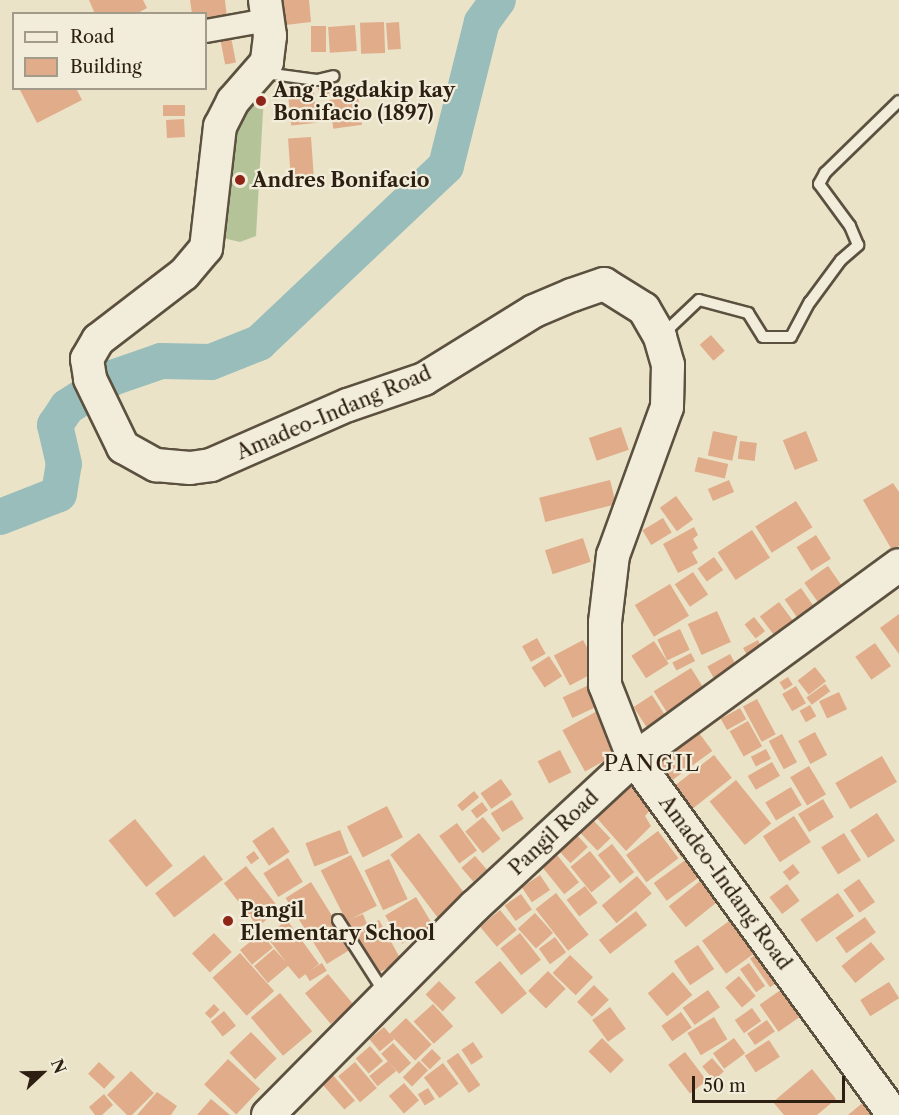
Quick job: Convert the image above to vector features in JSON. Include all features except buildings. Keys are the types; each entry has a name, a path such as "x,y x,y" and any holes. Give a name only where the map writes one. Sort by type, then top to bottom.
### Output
{"main road":[{"name":"Amadeo-Indang Road","path":"267,10 269,50 261,72 233,101 220,126 209,239 204,252 184,274 98,340 87,359 90,380 123,447 156,465 179,468 212,465 348,405 424,379 534,311 604,284 644,309 660,337 668,365 667,407 613,555 605,622 605,685 634,759 894,1115"},
{"name":"Pangil Road","path":"268,1115 475,906 634,759 899,565"}],"street":[{"path":"207,31 267,10"}],"lane":[{"path":"261,72 317,80 334,76"},
{"path":"660,337 699,300 748,313 763,337 791,337 810,302 841,260 858,245 850,226 819,184 825,173 899,101"},
{"path":"338,920 386,995"}],"green space":[{"path":"264,94 256,236 240,242 227,239 219,229 229,144 242,110"}],"waterway":[{"path":"0,517 59,494 64,464 55,425 67,407 112,378 161,361 211,362 259,343 446,166 482,22 498,0"}],"place":[{"name":"Ang Pagdakip kay Bonifacio (1897)","path":"261,101"},
{"name":"Andres Bonifacio","path":"240,180"},
{"name":"Pangil Elementary School","path":"228,921"}],"district":[{"name":"PANGIL","path":"652,764"}]}
